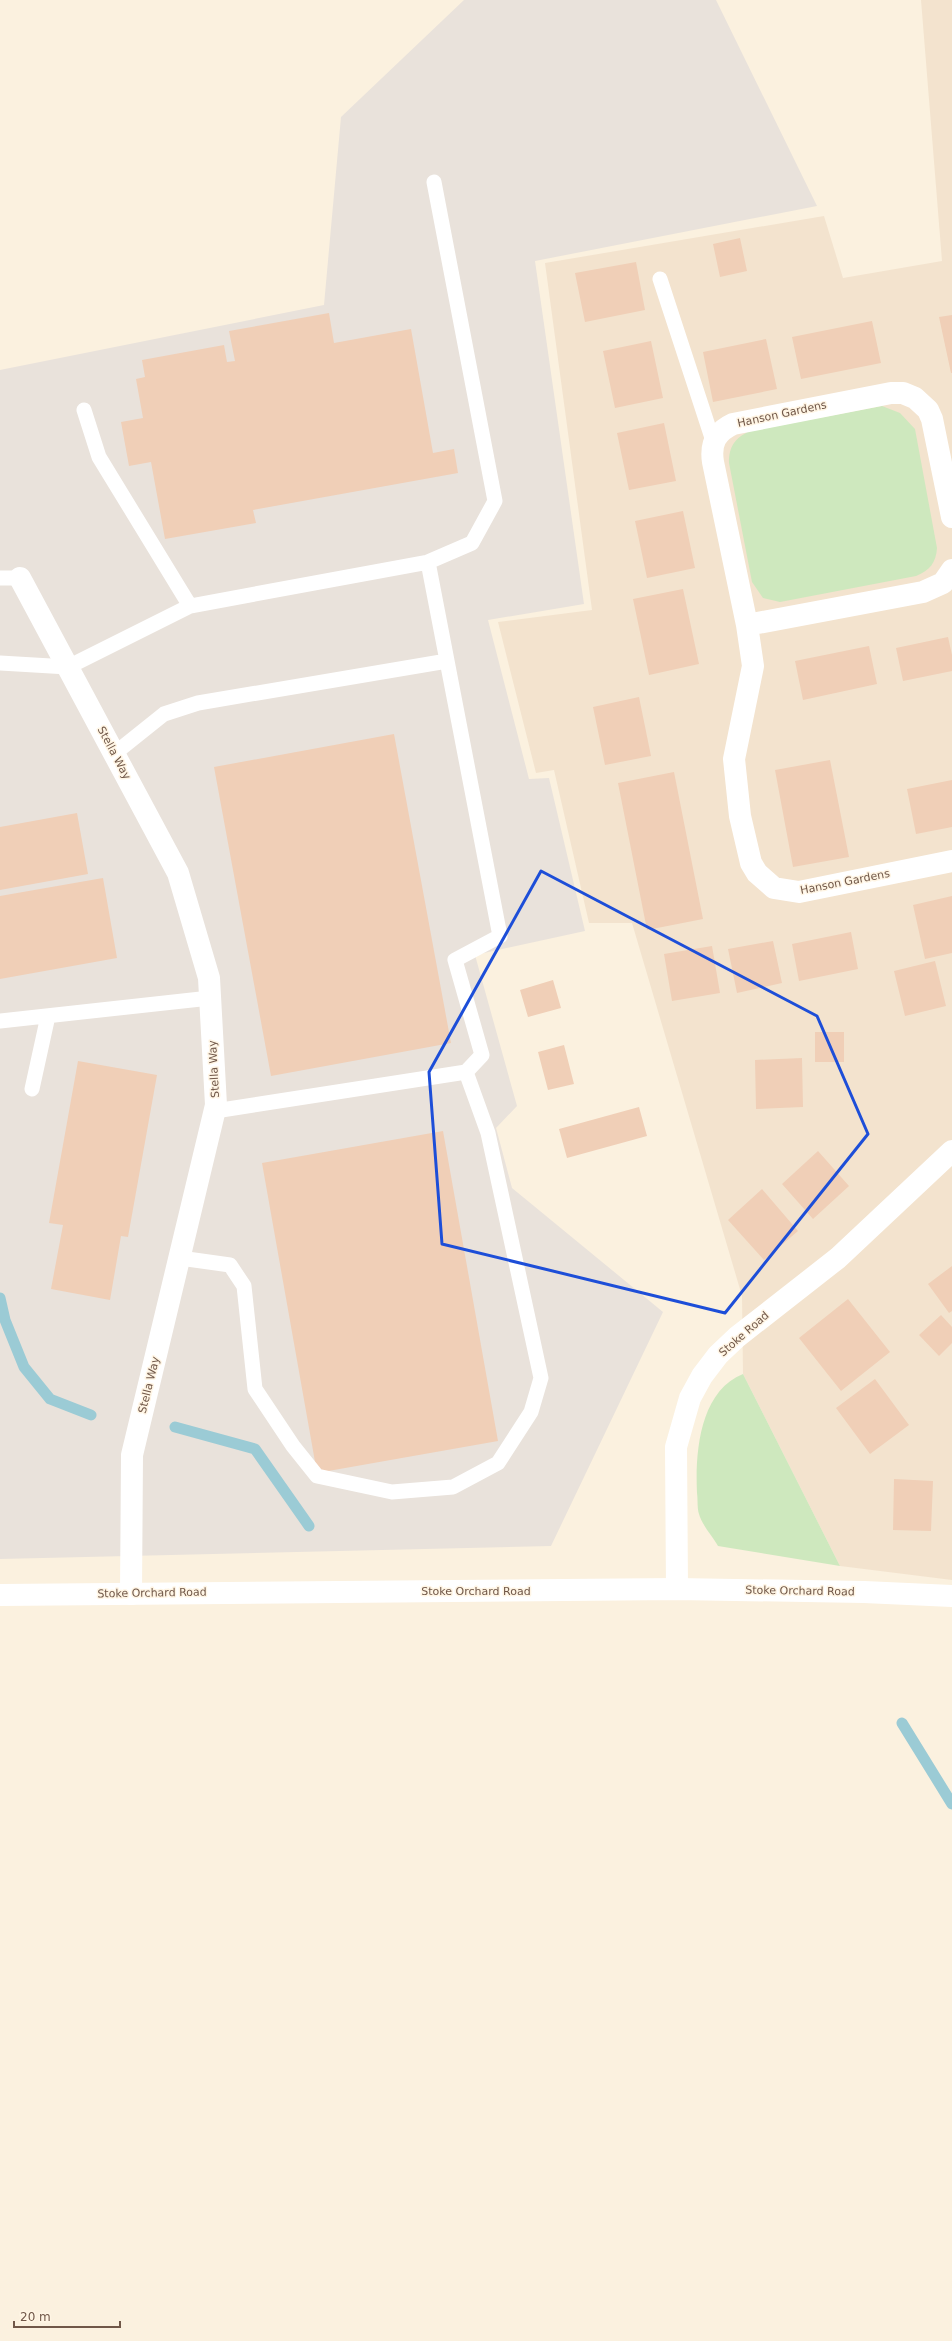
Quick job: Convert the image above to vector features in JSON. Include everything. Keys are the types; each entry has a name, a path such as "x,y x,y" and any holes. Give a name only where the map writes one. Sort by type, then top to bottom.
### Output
{"street":[{"name":"Hanson Gardens","path":"952,517 932,419 923,404 915,398 903,393 869,396 733,424 718,433 713,441 711,451 747,625 753,666 734,759 740,816 751,863 757,873 774,888 799,892 952,861"},
{"path":"747,625 923,592 943,583 952,570"},
{"name":"Stella Way","path":"10,578 68,667 178,873 209,978 216,1105 132,1455 131,1594"},
{"name":"Stoke Road","path":"677,1589 676,1447 690,1398 702,1376 718,1355 737,1338 838,1258 952,1151"},
{"name":"Stoke Orchard Road","path":"0,1595 677,1589 864,1592 952,1596"}],"lane":[{"path":"0,663 68,667 190,606 428,562 472,544 495,501 434,182"},
{"path":"660,279 713,441"},
{"path":"84,410 99,457 190,606"},
{"path":"215,1112 466,1072 482,1055 455,960 500,936 428,562"},
{"path":"114,754 164,714 198,703 447,661"},
{"path":"0,1021 210,998"},
{"path":"32,1089 48,1016"},
{"path":"180,1258 230,1264 244,1286 255,1389 293,1446 317,1476 392,1492 453,1487 498,1463 531,1412 540,1378 488,1133 466,1072"}],"highlighted area":[{"path":"541,871 817,1016 868,1134 725,1313 442,1244 429,1072"}],"shaded area":[{"path":"464,0 716,0 817,206 535,261 584,604 488,620 529,779 549,778 585,931 475,955 517,1106 496,1128 512,1188 663,1312 551,1546 0,1559 0,370 324,305 341,117"},
{"path":"921,0 952,0 952,1580 840,1566 743,1374 742,1296 632,923 589,923 554,770 536,773 498,622 592,610 545,263 824,216 843,278 942,261"}],"green space":[{"path":"882,406 900,413 915,429 937,548 934,562 929,568 916,576 780,602 763,598 752,582 729,463 730,452 734,443 750,431"},
{"path":"743,1374 840,1566 718,1546 703,1522 698,1509 697,1460 703,1424 709,1408 717,1394 729,1382"}],"building":[{"path":"740,238 747,271 720,277 713,244"},
{"path":"636,262 645,310 585,322 575,273"},
{"path":"329,313 334,343 411,329 433,453 454,449 458,473 253,510 256,523 165,539 151,462 129,466 121,422 143,418 136,379 145,377 142,360 224,345 227,362 235,361 229,331"},
{"path":"952,315 952,373 951,373 939,317"},
{"path":"872,321 881,363 801,379 792,337"},
{"path":"766,339 777,389 713,402 703,352"},
{"path":"651,341 663,398 615,408 603,351"},
{"path":"664,423 676,481 629,490 617,433"},
{"path":"683,511 695,568 647,578 635,521"},
{"path":"683,589 699,664 649,675 633,599"},
{"path":"948,637 952,655 952,671 903,681 896,648"},
{"path":"869,646 877,684 803,700 795,661"},
{"path":"639,697 651,756 605,765 593,707"},
{"path":"394,734 451,1043 271,1076 214,767"},
{"path":"830,760 849,857 793,867 775,770"},
{"path":"674,772 703,919 647,930 618,783"},
{"path":"952,780 952,827 916,834 907,789"},
{"path":"77,813 88,874 0,890 0,827"},
{"path":"103,878 117,958 0,979 0,896"},
{"path":"952,896 952,953 925,959 913,905"},
{"path":"851,932 858,969 799,981 792,944"},
{"path":"773,941 782,983 737,993 728,949"},
{"path":"712,946 720,993 672,1001 664,954"},
{"path":"935,961 946,1006 905,1016 894,971"},
{"path":"553,980 561,1008 528,1017 520,990"},
{"path":"815,1032 844,1032 844,1062 815,1062"},
{"path":"564,1045 574,1084 548,1090 538,1052"},
{"path":"802,1058 803,1107 756,1109 755,1060"},
{"path":"78,1061 157,1075 128,1237 121,1236 110,1300 51,1289 63,1225 49,1223"},
{"path":"639,1107 647,1136 567,1158 559,1129"},
{"path":"443,1131 498,1441 317,1473 262,1163"},
{"path":"818,1151 849,1186 813,1219 782,1184"},
{"path":"762,1189 798,1231 764,1260 728,1220"},
{"path":"952,1266 952,1311 949,1313 928,1284"},
{"path":"848,1299 890,1352 841,1391 799,1338"},
{"path":"941,1315 952,1327 952,1343 939,1356 919,1335"},
{"path":"875,1379 909,1425 870,1454 836,1408"},
{"path":"894,1479 933,1481 931,1531 893,1530"}],"waterway":[{"path":"0,1298 5,1320 24,1367 50,1399 91,1415"},
{"path":"175,1427 255,1449 309,1526"},
{"path":"902,1723 952,1804"}]}
